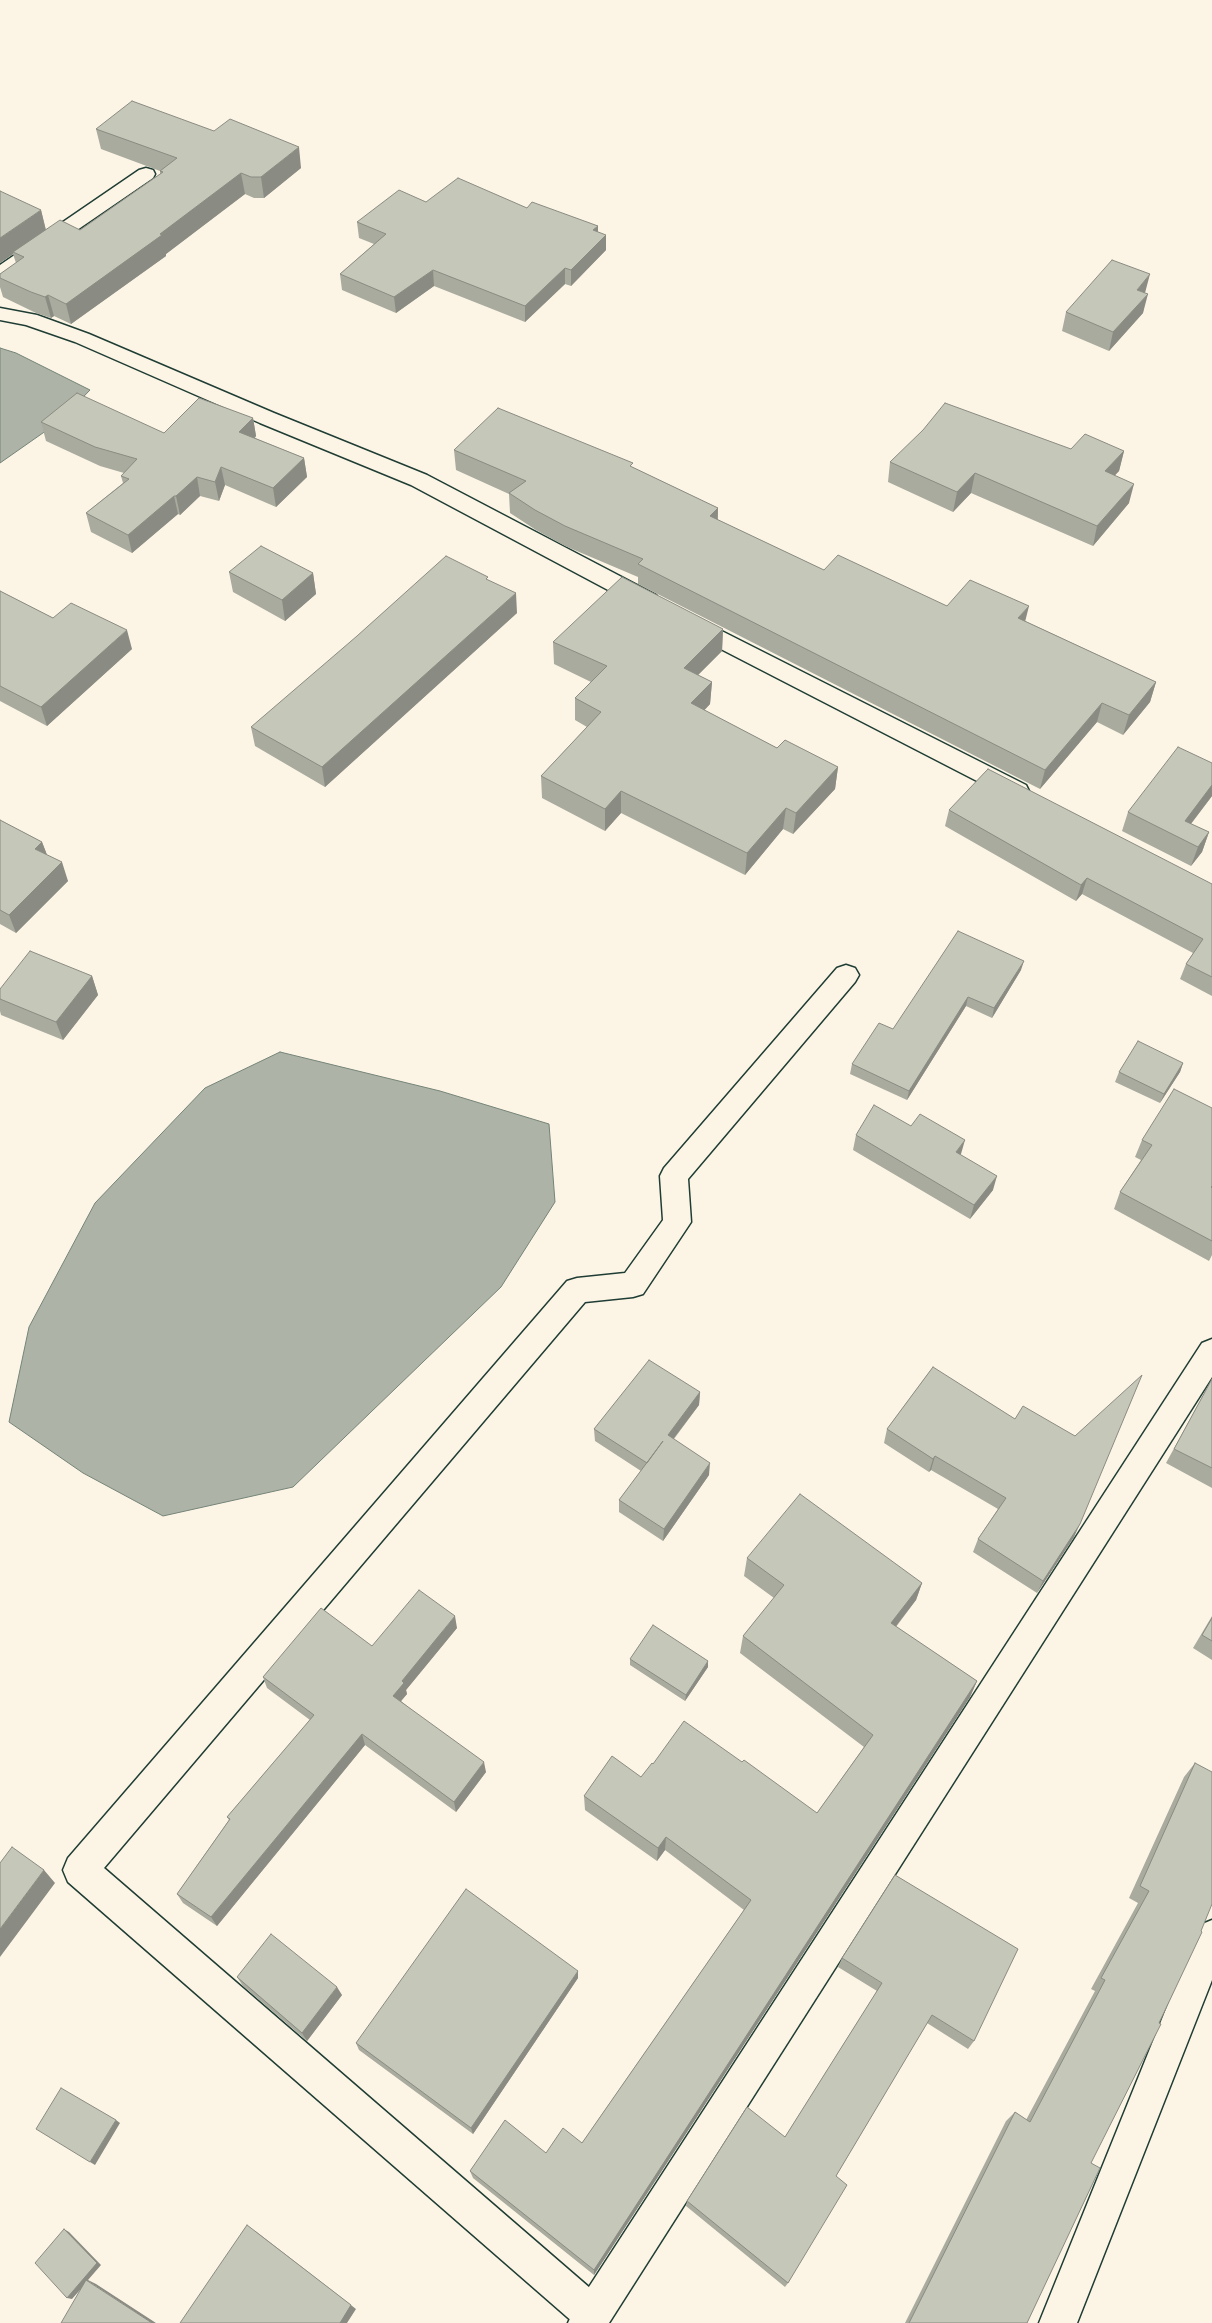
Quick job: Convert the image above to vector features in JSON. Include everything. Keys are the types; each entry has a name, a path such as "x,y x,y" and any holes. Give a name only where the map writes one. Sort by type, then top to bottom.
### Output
{"street":[{"path":"0,274 146,174"},
{"path":"0,314 30,319 82,338 267,418 419,480 643,599 1034,800"},
{"path":"846,975 674,1176 677,1222 632,1285 577,1290 80,1870 590,2319 1212,1352"},
{"path":"1058,2323 1212,1937"}],"shaded area":[{"path":"0,348 16,353 90,390 60,421 0,463"},
{"path":"280,1052 440,1091 549,1124 555,1202 501,1287 293,1487 163,1516 83,1473 9,1422 29,1327 95,1203 205,1088"}],"building":[{"path":"132,101 214,131 230,119 299,147 261,177 251,177 241,173 160,234 162,235 66,304 48,295 45,297 0,278 0,274 24,257 13,252 60,220 80,230 163,172 160,171 177,158 96,129"},
{"path":"458,178 527,208 532,202 598,226 593,230 606,235 571,270 565,268 525,306 433,270 394,297 340,274 386,234 357,222 399,190 426,202"},
{"path":"0,191 41,210 0,238"},
{"path":"1112,260 1150,274 1137,290 1148,294 1113,332 1066,312"},
{"path":"77,393 164,433 199,398 253,418 239,432 304,458 273,488 221,467 215,482 197,477 128,535 86,513 129,479 121,476 137,459 95,447 41,422"},
{"path":"945,403 1071,449 1085,434 1124,451 1105,471 1134,484 1097,526 975,473 957,492 890,462 923,430"},
{"path":"498,408 633,463 630,466 718,508 710,516 824,570 838,555 947,606 970,580 1029,606 1018,618 1156,682 1129,715 1102,703 1045,770 638,564 643,559 565,526 509,493 526,481 454,450"},
{"path":"261,546 313,573 282,600 229,572"},
{"path":"446,556 488,577 486,579 516,593 322,767 251,727 357,636"},
{"path":"622,577 723,629 684,668 712,682 691,703 777,748 785,740 838,767 796,813 786,808 747,853 621,791 605,809 541,776 601,712 575,698 607,666 553,642"},
{"path":"0,591 53,618 71,603 127,630 41,707 0,686"},
{"path":"1178,747 1212,763 1212,785 1185,821 1209,832 1198,847 1128,812"},
{"path":"988,769 1212,884 1212,977 1186,964 1203,939 1087,878 1081,885 949,810"},
{"path":"0,820 42,842 35,849 62,862 9,915 0,910"},
{"path":"958,931 1024,961 994,1008 968,997 909,1091 852,1064 879,1023 893,1029"},
{"path":"30,951 92,976 56,1022 0,999 0,989"},
{"path":"1138,1041 1183,1063 1164,1094 1119,1072"},
{"path":"1174,1089 1212,1108 1212,1241 1120,1192 1152,1145 1142,1140"},
{"path":"874,1105 911,1126 920,1114 965,1140 956,1152 997,1176 974,1205 856,1135"},
{"path":"649,1360 700,1392 668,1435 710,1463 664,1529 619,1500 647,1463 594,1429"},
{"path":"933,1367 1015,1419 1023,1406 1075,1436 1142,1375 1080,1524 1043,1581 978,1539 1006,1498 935,1456 933,1459 887,1429"},
{"path":"1212,1379 1212,1468 1174,1449"},
{"path":"800,1494 922,1583 891,1623 977,1681 594,2270 470,2171 505,2120 546,2153 563,2128 582,2143 751,1900 666,1837 658,1848 584,1796 612,1756 641,1777 653,1764 684,1721 742,1762 744,1760 817,1813 873,1735 743,1636 784,1585 747,1558"},
{"path":"419,1590 455,1616 402,1681 404,1683 393,1696 484,1762 454,1802 362,1734 211,1917 177,1894 230,1819 227,1817 314,1715 263,1677 321,1608 372,1646"},
{"path":"1212,1618 1212,1641 1202,1635"},
{"path":"653,1625 708,1661 686,1695 630,1659"},
{"path":"1195,1763 1212,1772 1212,1904 1202,1932 1159,2023 1161,2024 1091,2163 1100,2168 1027,2323 909,2323 1015,2112 1030,2122 1105,1980 1101,1978 1149,1891 1140,1886"},
{"path":"12,1847 44,1870 0,1929 0,1863"},
{"path":"895,1875 1018,1949 974,2041 932,2015 836,2176 847,2185 788,2283 687,2201 747,2107 785,2137 882,1983 842,1958"},
{"path":"466,1889 578,1971 471,2128 356,2043"},
{"path":"271,1934 337,1987 302,2033 237,1977"},
{"path":"61,2088 116,2120 90,2162 36,2129"},
{"path":"247,2225 351,2305 340,2323 180,2323"},
{"path":"64,2229 97,2263 67,2298 35,2263"},
{"path":"86,2280 152,2323 61,2323"}]}
